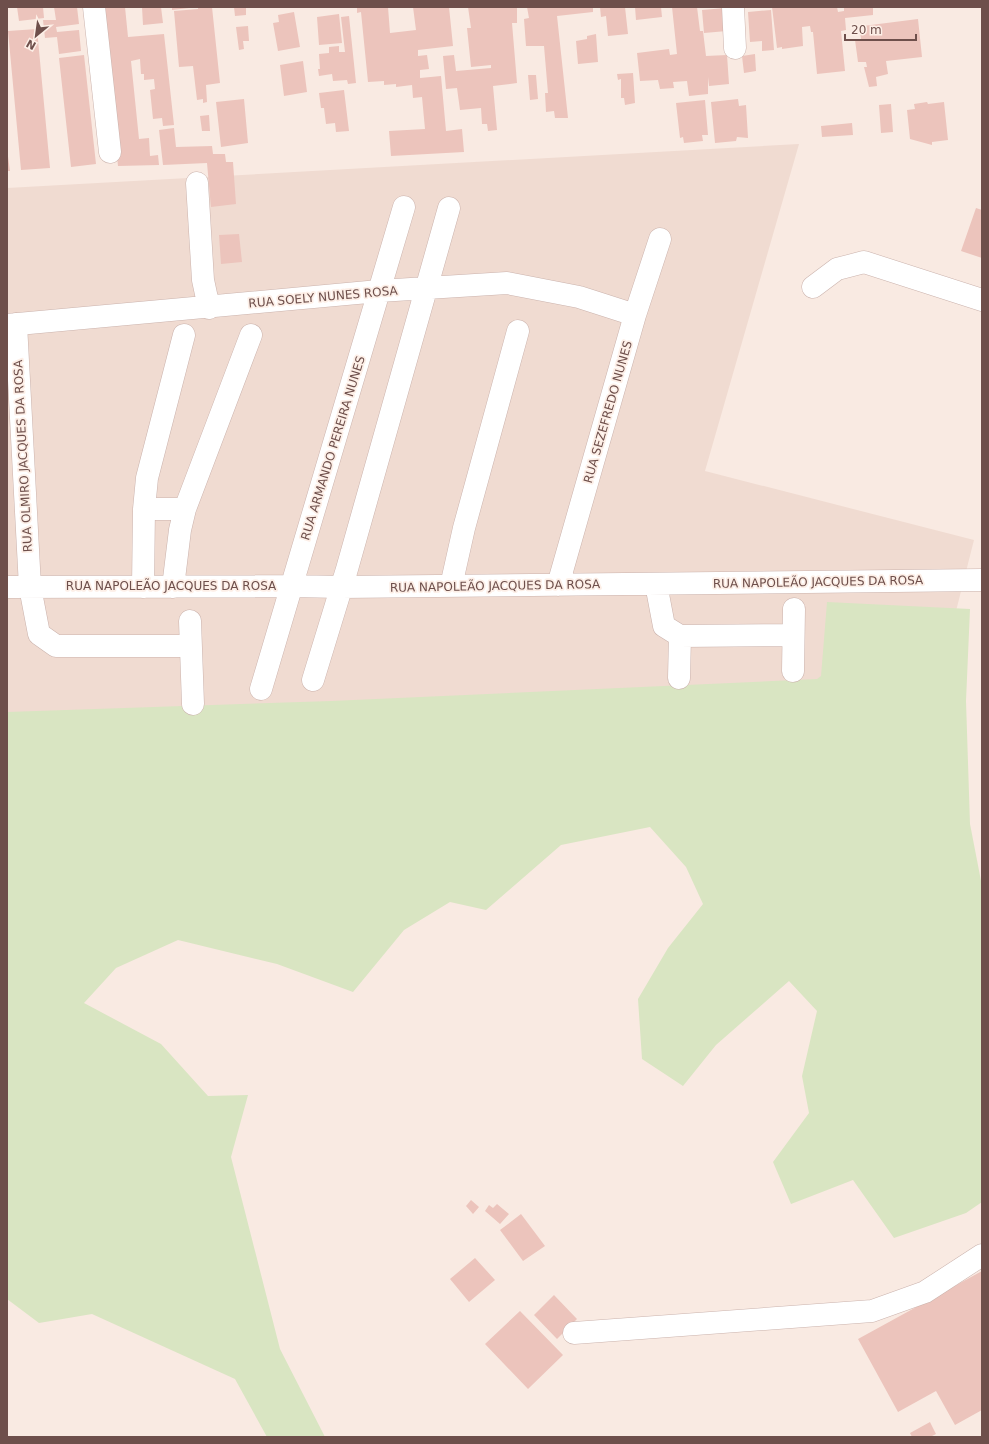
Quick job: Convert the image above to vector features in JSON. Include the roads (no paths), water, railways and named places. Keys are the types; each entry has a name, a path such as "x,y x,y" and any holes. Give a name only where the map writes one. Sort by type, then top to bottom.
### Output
{"street":[{"path":"94,7 110,152"},
{"path":"733,7 735,48"},
{"path":"198,183 203,280 209,308"},
{"name":"RUA ARMANDO PEREIRA NUNES","path":"261,689 404,207"},
{"path":"313,680 449,208"},
{"name":"RUA SEZEFREDO NUNES","path":"558,585 635,315 660,239"},
{"path":"813,287 836,269 864,262 982,300"},
{"name":"RUA SOELY NUNES ROSA","path":"12,325 209,308 379,291 508,284 579,297 635,315"},
{"name":"RUA OLMIRO JACQUES DA ROSA","path":"12,325 30,587 39,634 56,646 190,646"},
{"path":"451,586 464,528 518,331"},
{"path":"143,587 144,510 147,478 184,335"},
{"path":"173,587 180,530 186,509 251,335"},
{"path":"144,510 186,509"},
{"name":"RUA NAPOLEÃO JACQUES DA ROSA","path":"7,587 341,587 982,580"},
{"path":"656,584 664,626 680,636 793,635"},
{"path":"792,671 794,609"},
{"path":"190,621 193,704"},
{"path":"679,678 680,636"},
{"path":"574,1333 872,1311 925,1292 982,1255"}]}
